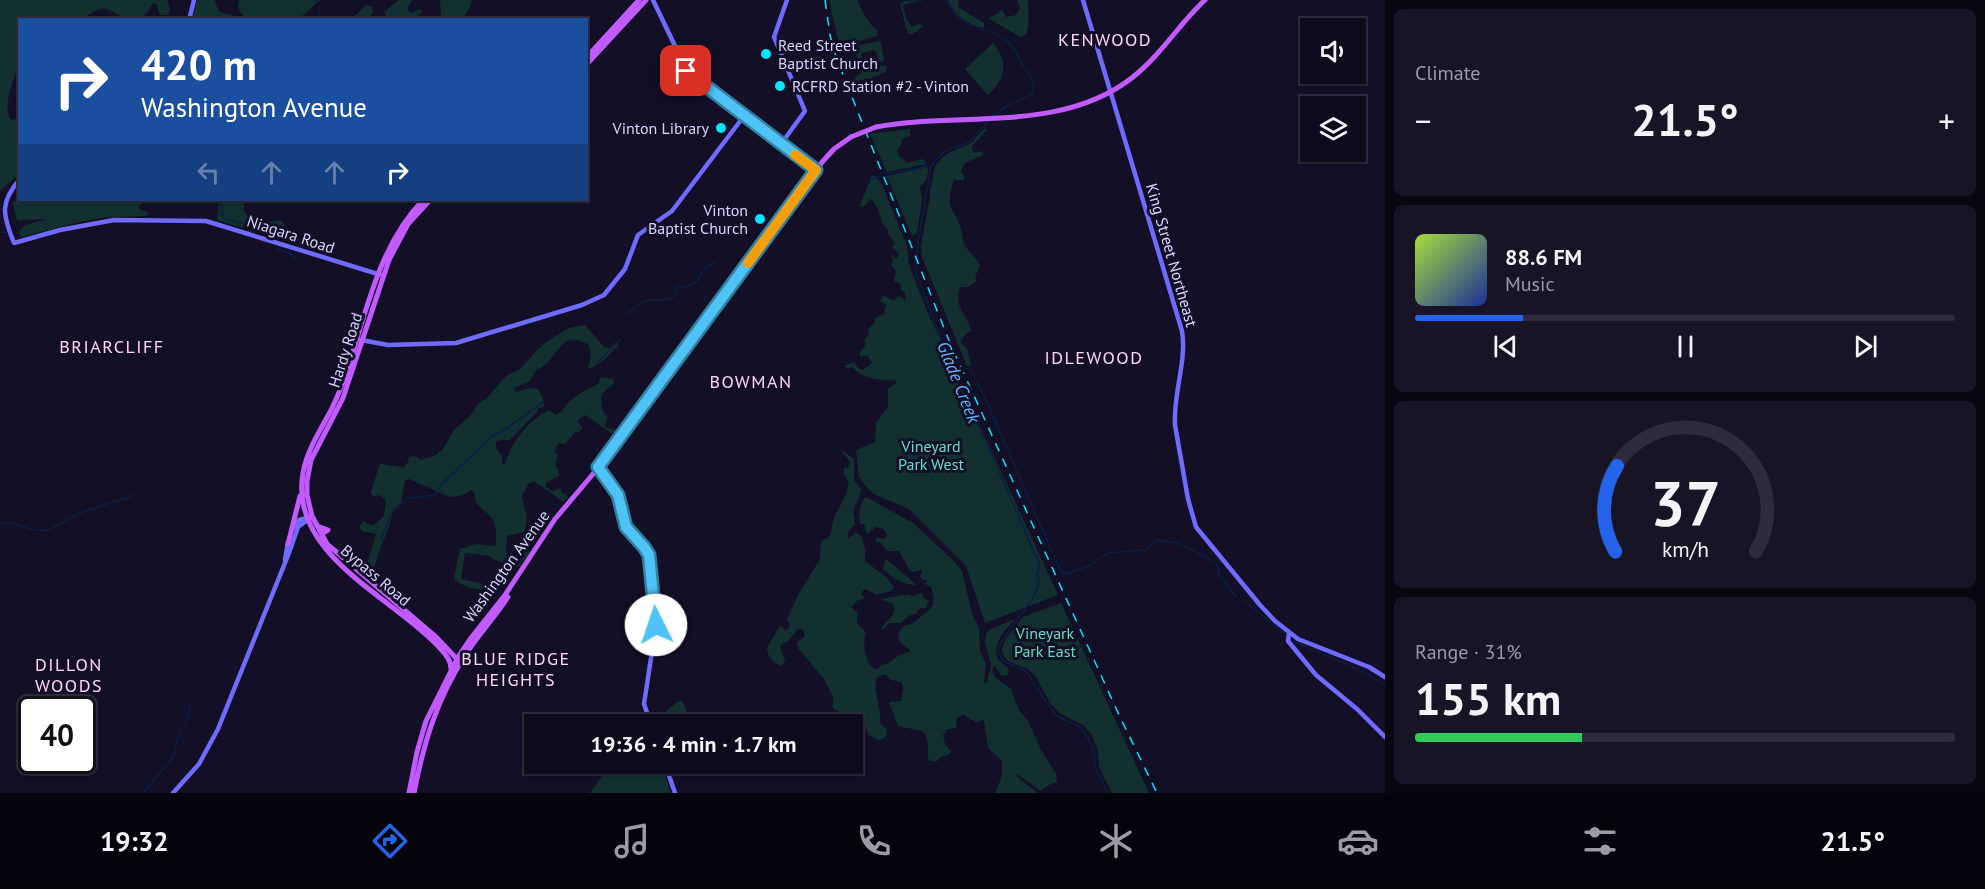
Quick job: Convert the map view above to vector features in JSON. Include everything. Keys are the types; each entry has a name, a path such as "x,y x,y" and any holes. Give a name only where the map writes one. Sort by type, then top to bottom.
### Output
{"main road":[{"path":"588,56 639,0"},
{"path":"588,63 646,0"},
{"name":"Washington Avenue","path":"409,793 422,732 457,662 507,599 566,508 816,170 834,149 852,137 876,127 1060,111 1084,105 1111,92 1132,78 1148,64 1205,0"},
{"name":"Hardy Road","path":"309,518 307,495 309,468 317,446 343,398 395,235 422,201"},
{"name":"Hardy Road","path":"381,275 402,234 429,201"},
{"name":"Hardy Road","path":"302,488 307,458 339,394 360,340"},
{"path":"288,544 302,488"},
{"name":"Bypass Road","path":"302,488 317,539 333,558 432,640 450,660 451,672"},
{"name":"Bypass Road","path":"309,518 315,526 328,530 323,533 322,538 339,556 425,627 457,662"},
{"path":"414,793 429,727 457,662 432,640"}],"street":[{"path":"190,18 194,0"},
{"path":"652,0 686,71 816,170"},
{"path":"781,144 804,113 774,34 787,0"},
{"name":"King Street Northeast","path":"1083,0 1182,331 1183,348 1175,405 1175,425 1194,521 1207,541 1266,612 1289,633 1306,643 1369,667 1385,677"},
{"path":"360,340 388,345 456,344 587,303 610,290 625,269 638,235 672,211 744,116"},
{"name":"Niagara Road","path":"18,181 6,191 2,201 14,243 51,232 107,221 197,220 219,224 381,275"},
{"path":"598,467 618,495 626,527 644,547 650,560 656,625 644,704 648,714"},
{"path":"285,563 288,544 296,523 309,518"},
{"path":"173,793 199,764 218,729 285,563 296,530 309,518"},
{"path":"1289,633 1288,641 1311,670 1357,709 1385,737"},
{"path":"668,774 675,793"}],"green space":[{"path":"0,0 167,0 170,9 168,15 161,15 157,4 153,3 142,18 125,18 104,8 83,18 18,18 18,65 7,106 11,120 18,118 18,175 0,191"},
{"path":"197,0 214,0 220,12 241,18 192,18"},
{"path":"239,0 320,0 300,18 241,18 243,16 238,9"},
{"path":"399,0 412,0 408,7 409,12 420,9 422,11 416,18 387,18 384,12"},
{"path":"440,0 472,0 465,16 441,18"},
{"path":"829,0 857,0 868,21 878,31 877,36 860,41 859,44 879,41 881,43 884,61 879,62 873,50 861,55 869,69 881,65 886,66 886,72 873,77 874,86 870,86 868,78 854,83 850,82 862,72 853,46 840,48"},
{"path":"925,0 905,4 903,7 912,27 920,24 923,26 913,34 909,34 900,4 904,1"},
{"path":"948,0 959,0 958,7 984,23 984,27 973,26 963,20"},
{"path":"1017,0 1028,0 1027,31 1026,35 1021,37 989,19 1002,9 1006,17 1016,15 1020,8"},
{"path":"367,5 372,7 373,12 369,18 348,18 358,14"},
{"path":"993,43 1002,57 1003,70 999,83 988,95 965,69"},
{"path":"985,128 987,130 972,146 974,153 982,151 983,155 965,163 961,171 965,178 954,180 950,197 963,241 980,266 975,277 977,281 968,287 960,287 958,295 958,301 971,331 960,342 967,349 971,365 967,366 922,257 921,246 935,166 950,152 970,144"},
{"path":"908,129 910,136 902,139 897,151 898,155 907,163 923,159 926,164 887,172 870,134"},
{"path":"928,168 928,174 920,187 922,199 917,233 912,236 887,176"},
{"name":"Vineyard Park West","path":"872,176 876,176 882,185 907,246 909,265 927,311 1058,595 985,623 966,566 909,509 874,494 859,477 856,450 875,442 876,423 888,407 888,389 897,380 873,378 861,374 853,367 844,366 854,362 859,369 863,370 872,363 867,355 861,357 859,353 865,346 865,339 869,334 868,329 875,323 874,319 884,314 886,304 880,301 883,295 894,301 899,296 906,299 905,293 900,288 901,284 894,281 896,271 891,265 893,262 891,254 896,259 899,254 892,247 895,243 882,222 876,205 870,199 866,205 859,207"},
{"path":"18,198 18,201 144,201 138,208 149,213 146,216 108,217 79,222 21,237 19,232 25,225 48,219 17,220 13,203"},
{"path":"219,201 246,201 244,211 249,217 258,222 282,221 287,232 281,235 254,223 242,228 217,220"},
{"path":"585,325 604,347 610,348 616,342 619,345 604,360 590,369 588,367 591,356 589,345 571,340 564,343 550,361 537,369 530,381 514,388 516,392 530,388 538,389 543,398 544,407 538,408 510,440 496,442 496,448 502,456 502,463 505,464 512,448 528,425 550,410 558,414 574,398 598,384 601,377 614,379 613,384 602,394 601,400 602,410 608,418 606,428 616,430 612,434 585,415 578,420 583,427 579,432 575,432 565,444 558,443 554,452 558,454 555,466 559,476 546,483 546,487 552,491 561,488 561,491 568,497 563,502 534,481 528,484 522,496 527,517 524,532 507,536 506,555 514,561 521,559 525,553 519,550 517,544 519,540 523,539 530,553 518,567 492,559 490,556 465,553 461,579 493,586 494,590 472,588 457,581 454,578 460,549 476,544 496,546 493,520 477,504 475,493 472,490 460,496 450,497 409,479 405,480 401,503 393,509 375,567 370,571 367,564 376,534 362,531 359,527 363,521 373,526 384,516 386,501 379,495 373,497 371,492 379,466 381,464 403,467 407,464 409,457 415,456 421,460 436,455 443,449 454,430 470,416 478,404 487,398 506,376 519,370 539,348 552,338 569,328"},
{"path":"840,449 854,459 854,480 862,490 853,511 855,524 848,532 848,538 856,533 861,536 865,548 865,561 885,576 894,587 891,591 877,595 865,589 861,593 865,599 858,600 851,607 858,613 857,623 866,633 865,648 869,664 876,670 899,655 911,651 901,643 899,634 905,625 912,624 930,609 934,599 931,587 925,584 927,580 923,580 920,576 923,569 910,571 899,551 887,551 881,543 875,541 877,537 886,538 887,534 883,529 876,527 867,534 864,524 860,524 860,510 866,497 913,523 962,571 972,614 979,628 980,651 986,664 984,683 987,682 991,665 985,643 986,633 990,629 1015,619 1000,638 997,648 998,660 1008,668 1009,673 1002,676 994,666 992,671 995,677 1011,689 1019,710 1028,721 1041,750 1056,774 1057,782 1041,791 1017,774 1017,777 1038,793 995,793 1002,776 1002,761 988,748 984,721 977,723 963,714 957,718 956,728 947,729 943,735 945,744 951,751 950,754 940,757 936,762 930,761 924,733 898,726 889,702 901,701 902,683 890,679 886,674 877,677 876,687 880,723 887,730 886,737 879,740 869,735 863,722 863,714 843,714 833,708 833,697 824,679 798,648 797,642 805,636 803,630 798,629 788,641 781,644 785,660 782,666 770,657 767,648 779,627 781,626 786,631 790,626 787,619 798,595 820,559 821,541 830,535 833,520 847,492 848,481 843,475 844,468 849,467 850,462"},
{"path":"886,559 917,585 899,581 890,576 883,569"},
{"path":"922,593 924,599 929,600 926,608 920,608 916,614 910,615 901,623 889,623 881,629 893,615 894,609 893,604 880,599"},
{"name":"Vineyark Park East","path":"1061,603 1149,793 1112,793 1099,767 1098,751 1092,735 1083,725 1061,714 1050,703 1036,677 1028,669 1008,661 1003,655 1002,648 1007,637 1023,617"},
{"path":"682,700 688,714 665,714 674,704"},
{"path":"603,774 664,774 671,793 590,793"}],"waterway":[{"name":"Glade Creek","path":"947,0 952,10 967,23 996,35 1013,47 1031,77 1033,93 1003,108 994,117"},
{"path":"316,18 320,9"},
{"name":"Glade Creek","path":"990,120 968,143 942,153 931,166 918,243 916,273 957,382 1040,565 1037,574 1039,583 1033,598 999,645 999,654 1004,661 1026,671 1055,715 1082,728 1094,750 1095,767 1108,793"},
{"path":"886,174 930,166"},
{"path":"873,179 880,176"},
{"path":"221,201 223,218 276,233 276,236"},
{"path":"0,232 6,233"},
{"path":"277,249 291,254 297,261"},
{"path":"625,315 644,301 671,299 676,294 676,287 679,285 685,288 698,280 706,267 715,263"},
{"path":"598,362 620,340"},
{"path":"966,368 970,369 982,391 1061,572 1065,574 1089,566 1108,553 1145,550 1157,540 1176,543 1206,556 1218,566 1219,574 1236,597"},
{"path":"381,540 391,514 407,498 436,495 440,486 491,437 543,402"},
{"path":"0,524 12,523 33,530 45,530 82,513 135,495"},
{"path":"1243,599 1269,621"},
{"path":"1273,624 1284,634"},
{"path":"1294,641 1363,672 1385,685"},
{"path":"184,726 189,716 190,705"},
{"path":"143,793 172,759 182,730"}],"railway":[{"path":"825,0 836,57 950,343 1120,717 1157,793"}],"slow traffic":[{"path":"748,263 816,170 795,155"}],"place":[{"name":"Reed Street Baptist Church","path":"766,54"},
{"name":"RCFRD Station #2 - Vinton","path":"780,86"},
{"name":"Vinton Library","path":"721,128"},
{"name":"Vinton Baptist Church","path":"760,219"}],"district":[{"name":"KENWOOD","path":"1105,39"},
{"name":"BRIARCLIFF","path":"112,346"},
{"name":"IDLEWOOD","path":"1094,357"},
{"name":"BOWMAN","path":"751,381"},
{"name":"BLUE RIDGE HEIGHTS","path":"516,668"},
{"name":"DILLON WOODS","path":"69,674"}],"route":[{"path":"656,625 649,555 624,524 618,495 598,467 816,170 686,71"}]}
